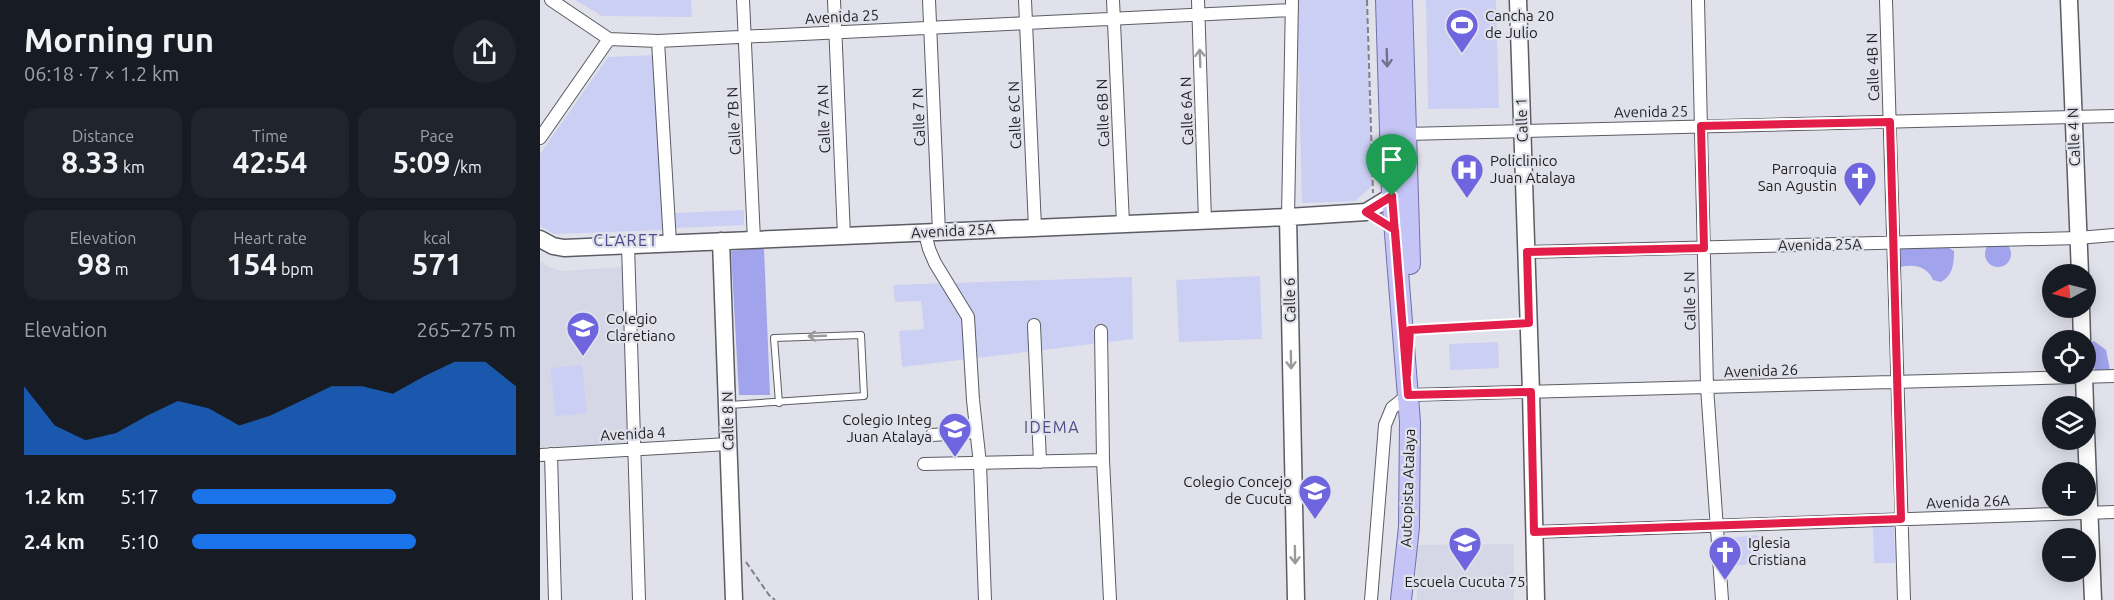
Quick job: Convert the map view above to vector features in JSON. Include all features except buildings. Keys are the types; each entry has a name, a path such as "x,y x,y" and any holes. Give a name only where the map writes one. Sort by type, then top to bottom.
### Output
{"main road":[{"name":"Autopista Atalaya","path":"1386,0 1392,196 1410,422 1409,527 1401,600"},
{"name":"Autopista Atalaya","path":"1402,0 1411,299 1407,375"}],"street":[{"path":"540,138 609,39 551,0"},
{"name":"Calle 7B N","path":"743,0 754,240"},
{"name":"Calle 7A N","path":"834,0 844,236"},
{"name":"Calle 7 N","path":"929,0 932,232 929,249 968,317 980,464 985,600"},
{"name":"Calle 6C N","path":"1025,0 1035,228"},
{"name":"Calle 6B N","path":"1113,0 1123,224"},
{"name":"Calle 6A N","path":"1198,0 1205,221"},
{"name":"Calle 1","path":"1519,0 1536,600"},
{"name":"Calle 5 N","path":"1698,0 1707,387 1722,600"},
{"name":"Calle 4B N","path":"1886,0 1904,600"},
{"name":"Calle 4 N","path":"2069,0 2079,264"},
{"name":"Avenida 25","path":"609,39 658,41 745,37 1198,14 1292,5"},
{"name":"Calle 6","path":"1292,5 1288,217 1296,600"},
{"path":"658,41 670,243"},
{"name":"Avenida 25","path":"1406,134 2114,116"},
{"name":"Avenida 25A","path":"541,239 553,246 564,248 1288,217 1371,210 1392,196"},
{"path":"1371,210 1395,230"},
{"name":"Avenida 25A","path":"1527,252 2078,238 2114,235"},
{"name":"Calle 8 N","path":"721,241 734,600"},
{"path":"628,245 639,600"},
{"path":"1034,325 1041,462"},
{"path":"1101,331 1103,460 1110,600"},
{"name":"Avenida 26","path":"2096,375 2114,376"},
{"name":"Avenida 26","path":"1408,395 2042,377"},
{"path":"1371,599 1385,426 1392,408 1408,395"},
{"path":"932,435 976,432"},
{"name":"Avenida 4","path":"545,454 728,444"},
{"path":"545,454 555,600"},
{"path":"924,464 1103,460"},
{"name":"Avenida 26A","path":"2096,513 2114,512"},
{"name":"Avenida 26A","path":"1534,532 2042,514"},
{"path":"2089,516 2092,600"}],"lane":[{"path":"728,403 778,401 864,396 861,335 774,338 778,401"}],"path":[{"path":"1366,0 1371,210"},
{"path":"1410,330 1529,323"},
{"path":"732,544 775,600"}],"shaded area":[{"path":"575,0 691,0 692,17 602,16"},
{"path":"1297,0 1367,0 1372,186 1355,201 1302,203"},
{"name":"Cancha 20 de Julio","path":"1426,0 1496,0 1499,108 1428,109"},
{"path":"654,55 663,230 554,234 540,226 540,154 608,57"},
{"path":"744,210 744,225 675,228 675,213"},
{"path":"1998,241 2007,245 2011,254 2007,263 1998,267 1989,263 1985,254 1989,245"},
{"path":"1942,244 1954,251 1954,256 1950,273 1941,282 1933,280 1920,267 1900,267 1895,250 1908,246"},
{"path":"764,248 770,395 739,395 731,251"},
{"name":"Colegio Claretiano","path":"540,261 562,271 622,267 629,443 540,447"},
{"path":"1260,276 1262,339 1179,342 1176,280"},
{"path":"1132,277 1133,339 902,367 899,331 924,329 921,301 895,302 893,285"},
{"path":"1498,342 1499,368 1450,370 1449,344"},
{"path":"2096,342 2106,350 2110,370 2096,371"},
{"path":"582,365 587,413 556,416 550,368"},
{"path":"1894,522 1895,563 1874,563 1873,523"},
{"path":"1758,535 1761,563 1731,566 1728,538"},
{"name":"Escuela Cucuta 75","path":"1514,544 1514,600 1417,600 1416,545"}],"place":[{"name":"Cancha 20 de Julio","path":"1462,54"},
{"name":"Policlinico Juan Atalaya","path":"1467,199"},
{"name":"Parroquia San Agustin","path":"1860,207"},
{"name":"Colegio Claretiano","path":"583,357"},
{"name":"Colegio Integ Juan Atalaya","path":"955,458"},
{"name":"Colegio Concejo de Cucuta","path":"1315,520"},
{"name":"Escuela Cucuta 75","path":"1465,572"},
{"name":"Iglesia Cristiana","path":"1725,581"}],"district":[{"name":"CLARET","path":"626,240"},
{"name":"IDEMA","path":"1052,427"}],"route":[{"path":"1392,196 1366,212 1395,230 1400,301 1408,395 1531,392 1534,532 1901,519 1890,122 1701,126 1704,248 1527,252 1529,323 1410,330 1407,375 1400,301 1395,230 1392,196"}]}
